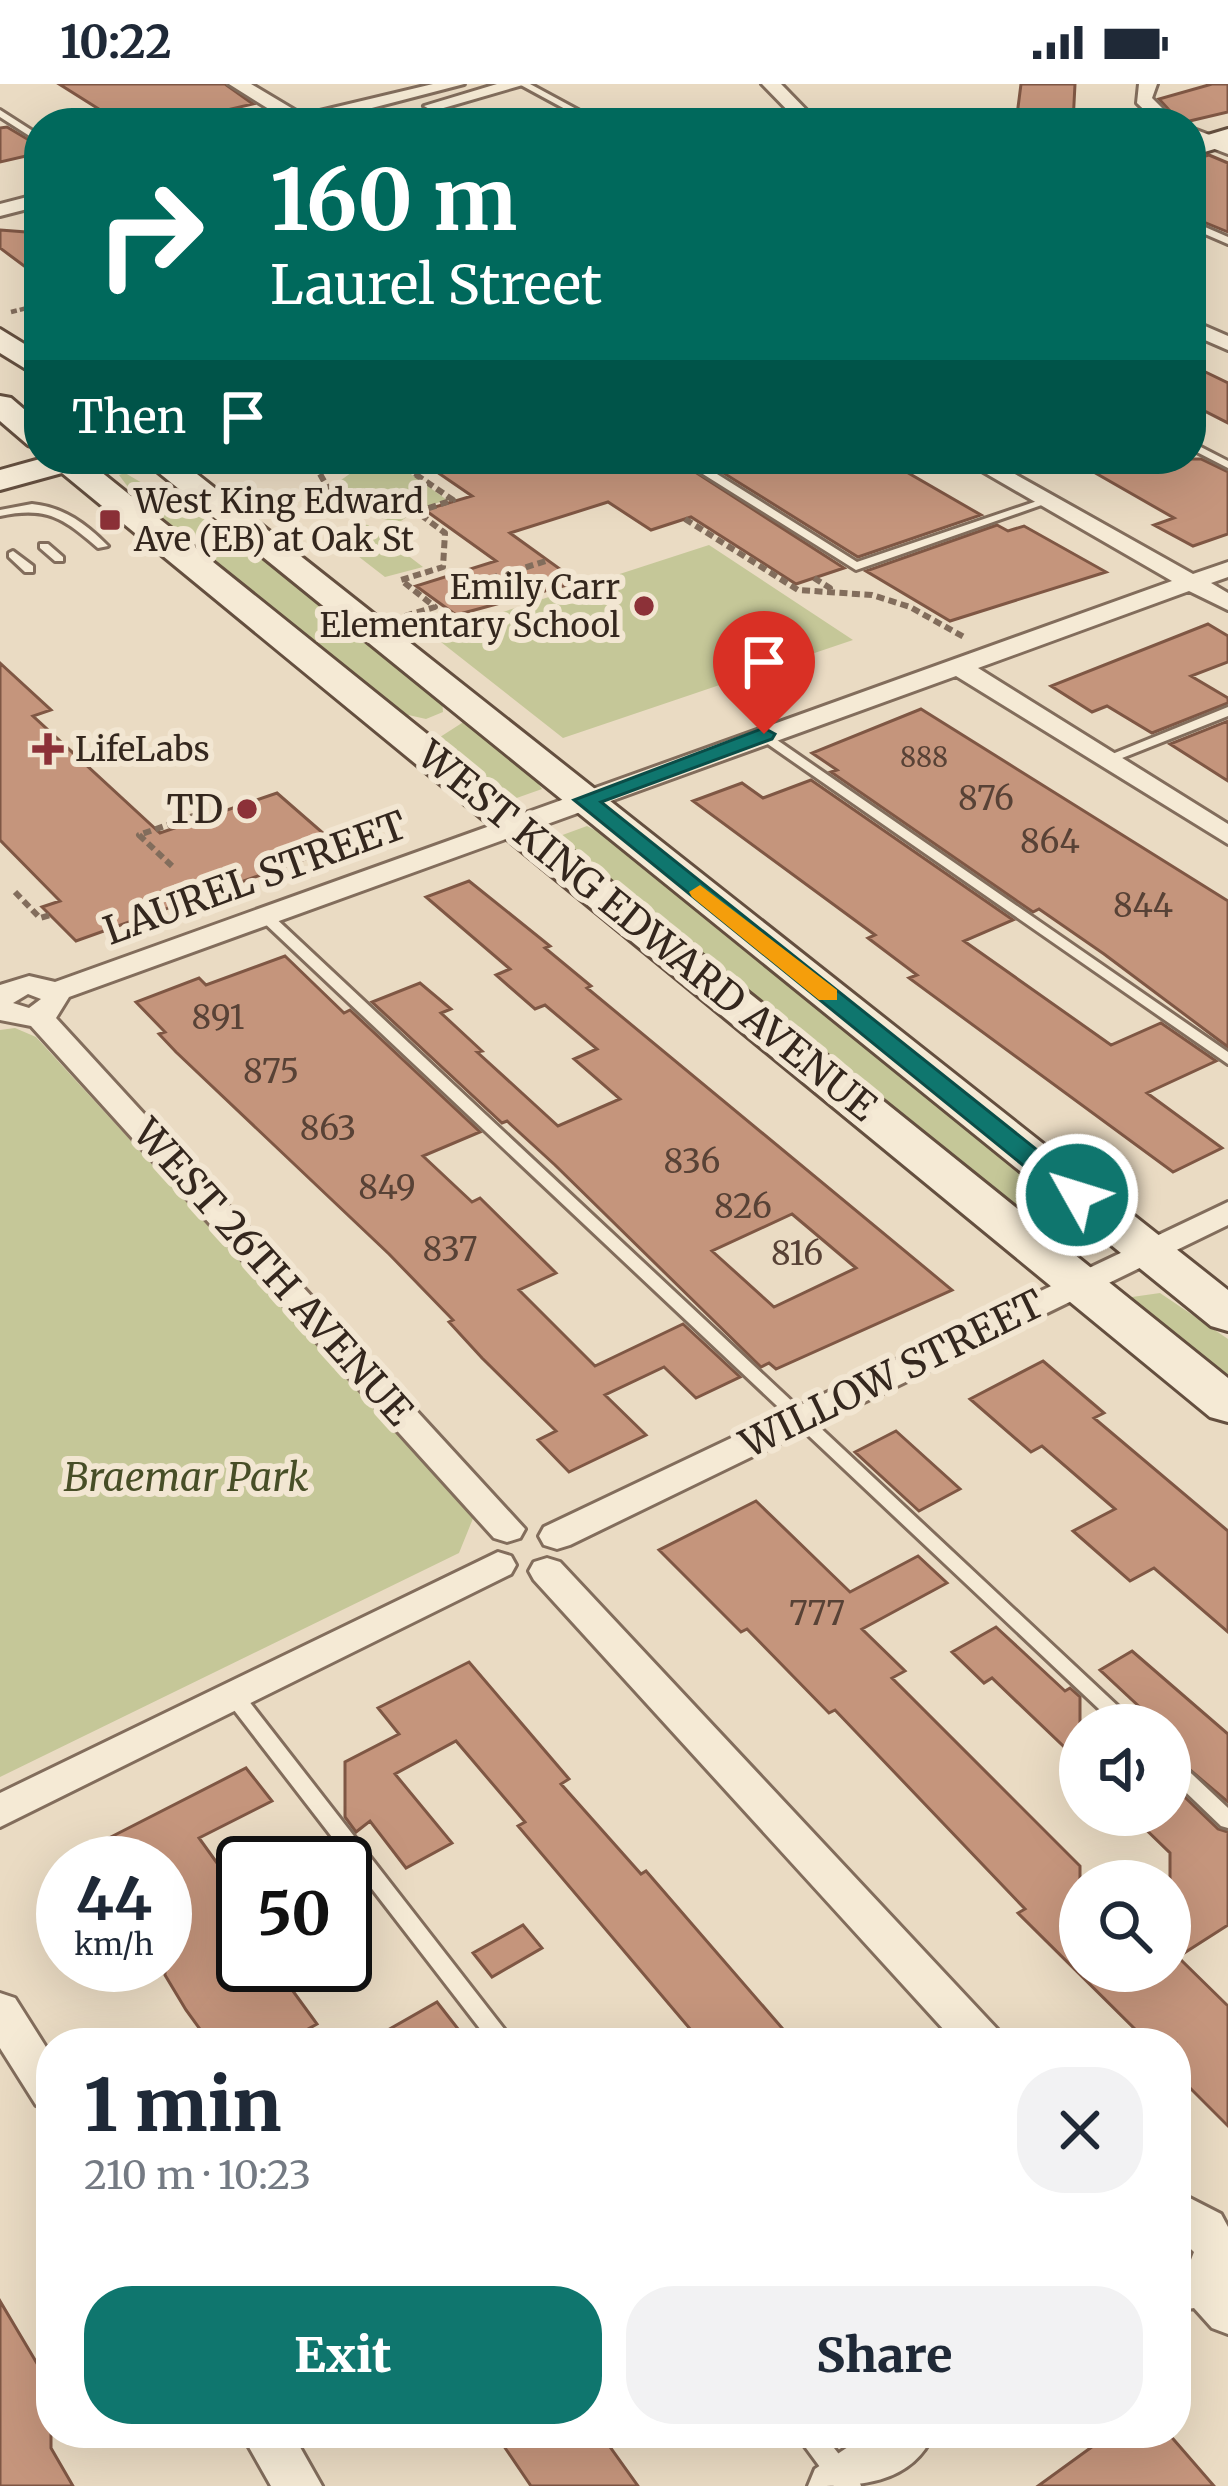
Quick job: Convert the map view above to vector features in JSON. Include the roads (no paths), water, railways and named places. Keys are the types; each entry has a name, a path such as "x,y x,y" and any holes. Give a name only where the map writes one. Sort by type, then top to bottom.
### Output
{"main road":[{"path":"4,326 24,349"},
{"path":"0,405 24,425"},
{"path":"1,504 48,474"},
{"name":"WEST KING EDWARD AVENUE","path":"87,474 1228,1405"},
{"name":"WEST KING EDWARD AVENUE","path":"177,474 1228,1315"},
{"path":"409,736 472,706"}],"street":[{"path":"238,84 276,108"},
{"path":"356,108 455,84"},
{"path":"423,108 520,84"},
{"path":"771,84 795,108"},
{"path":"999,474 1228,603"},
{"name":"LAUREL STREET","path":"46,1004 265,916 1228,569"},
{"path":"958,666 1228,836"},
{"path":"3,999 18,1017 46,1004"},
{"name":"WEST 26TH AVENUE","path":"46,1004 503,1547"},
{"name":"WILLOW STREET","path":"552,1554 803,1417 1228,1212"},
{"path":"0,1811 234,1696 535,1525 552,1554 970,2028"},
{"path":"0,2011 36,2068"},
{"path":"1202,2296 1217,2251 1203,2217"},
{"path":"274,2448 298,2486"},
{"path":"841,2484 890,2448"}],"lane":[{"path":"520,84 568,108"},
{"path":"709,474 856,566 1047,501"},
{"path":"1,504 22,527"},
{"path":"1,504 60,509 102,546"},
{"path":"44,546 59,559"},
{"path":"14,556 29,568"},
{"path":"1107,758 1228,710"},
{"path":"764,734 1228,1059"},
{"path":"265,916 1106,1704"},
{"path":"234,1696 492,2028"},
{"path":"1191,1785 1228,1820"},
{"path":"817,2448 841,2484"}],"place":[{"name":"West King Edward Ave (EB) at Oak St","path":"110,520"},
{"name":"Emily Carr Elementary School","path":"644,606"},
{"name":"LifeLabs","path":"48,749"},
{"name":"TD","path":"247,809"}],"park label":[{"name":"Braemar Park","path":"186,1477"}]}
